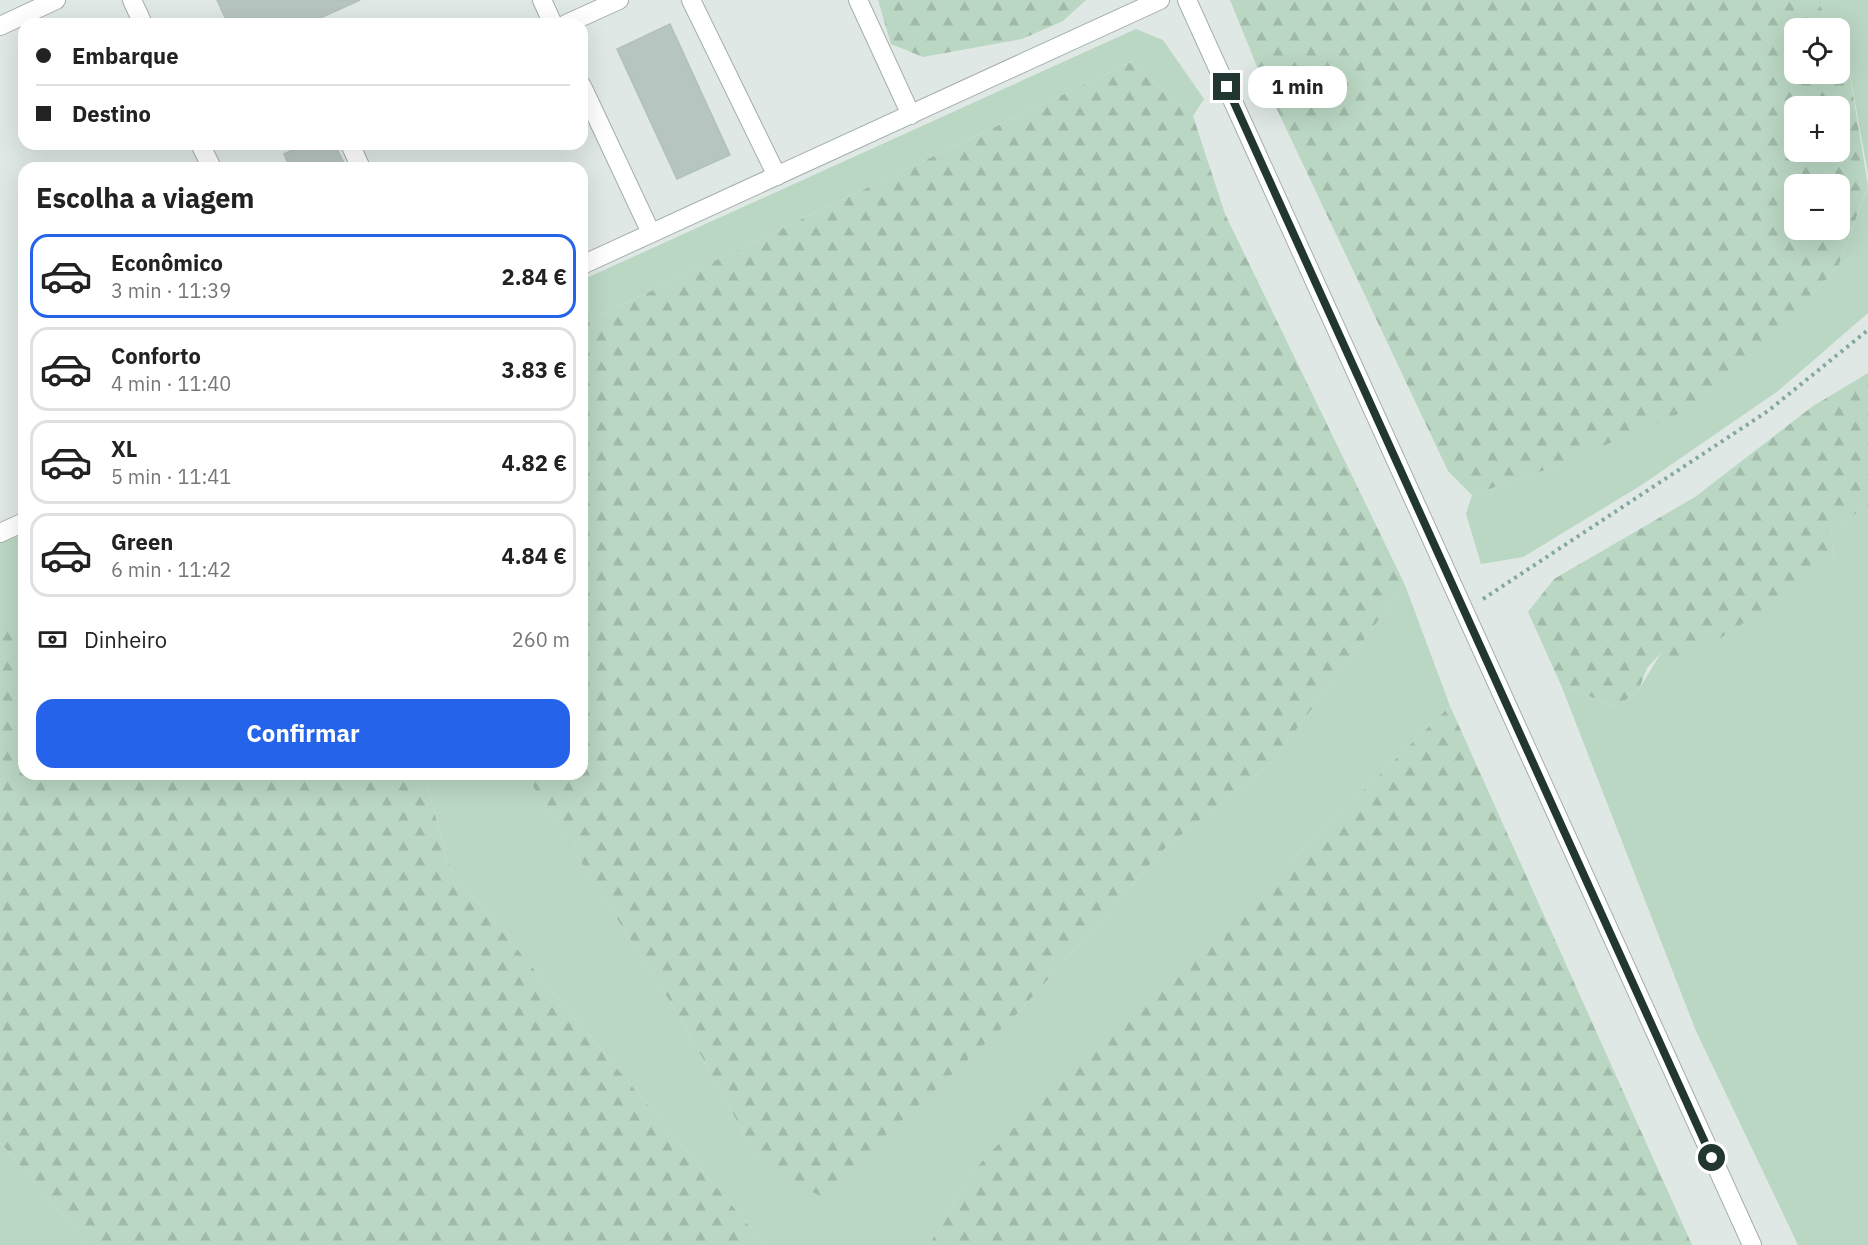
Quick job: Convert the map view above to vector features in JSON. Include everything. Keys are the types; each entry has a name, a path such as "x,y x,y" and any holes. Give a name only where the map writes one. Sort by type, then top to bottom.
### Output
{"street":[{"path":"0,26 56,0"},
{"path":"132,0 140,18"},
{"path":"542,0 550,18"},
{"path":"579,18 619,0"},
{"path":"691,0 777,176"},
{"path":"858,0 911,115"},
{"path":"588,262 1160,0"},
{"path":"1187,0 1752,1245"},
{"path":"588,99 651,233"},
{"path":"0,533 18,525"}],"path":[{"path":"1464,612 1768,411 1868,330"}],"green space":[{"path":"878,0 1086,0 1063,21 1022,39 923,57 891,44"},
{"path":"1230,0 1817,0 1827,18 1784,18 1784,84 1850,84 1850,76 1868,186 1850,235 1850,174 1784,174 1784,240 1848,240 1838,267 1711,400 1554,467 1472,495 1448,471 1258,69"},
{"path":"1817,0 1868,0 1868,174 1850,75 1850,18 1827,18"},
{"path":"1136,29 1163,40 1204,99 1193,116 1131,62 588,321 588,277"},
{"path":"1131,62 1193,116 1225,214 1405,585 1271,763 1166,847 1016,1015 820,1196 760,1163 681,1019 529,780 588,780 588,321"},
{"path":"1868,187 1868,313 1778,391 1640,486 1523,557 1481,564 1466,514 1472,495 1554,467 1711,399 1838,267"},
{"path":"1868,373 1868,511 1862,509 1831,532 1835,563 1684,662 1660,654 1647,668 1639,689 1617,707 1561,685 1528,612 1554,579 1695,497 1813,406"},
{"path":"1862,509 1868,511 1868,1245 1798,1245 1696,1031 1561,685 1617,707 1639,689 1661,653 1835,563 1831,532"},
{"path":"18,534 18,613 0,622 0,542"},
{"path":"1405,585 1450,706 976,1168 929,1245 765,1245 450,869 426,780 529,780 681,1019 760,1163 1016,1015 1166,847 1271,763"},
{"path":"18,613 18,780 426,780 450,869 765,1245 88,1245 0,1142 0,622"},
{"path":"1450,706 1692,1245 929,1245 976,1168 1129,1006 1294,858"},
{"path":"0,1142 88,1245 0,1245"}],"building":[{"path":"217,0 360,0 320,18 225,18"},
{"path":"670,24 730,155 677,179 617,49"},
{"path":"293,150 338,150 343,162 287,162 284,154"}],"route":[{"path":"1227,87 1712,1158"}]}
